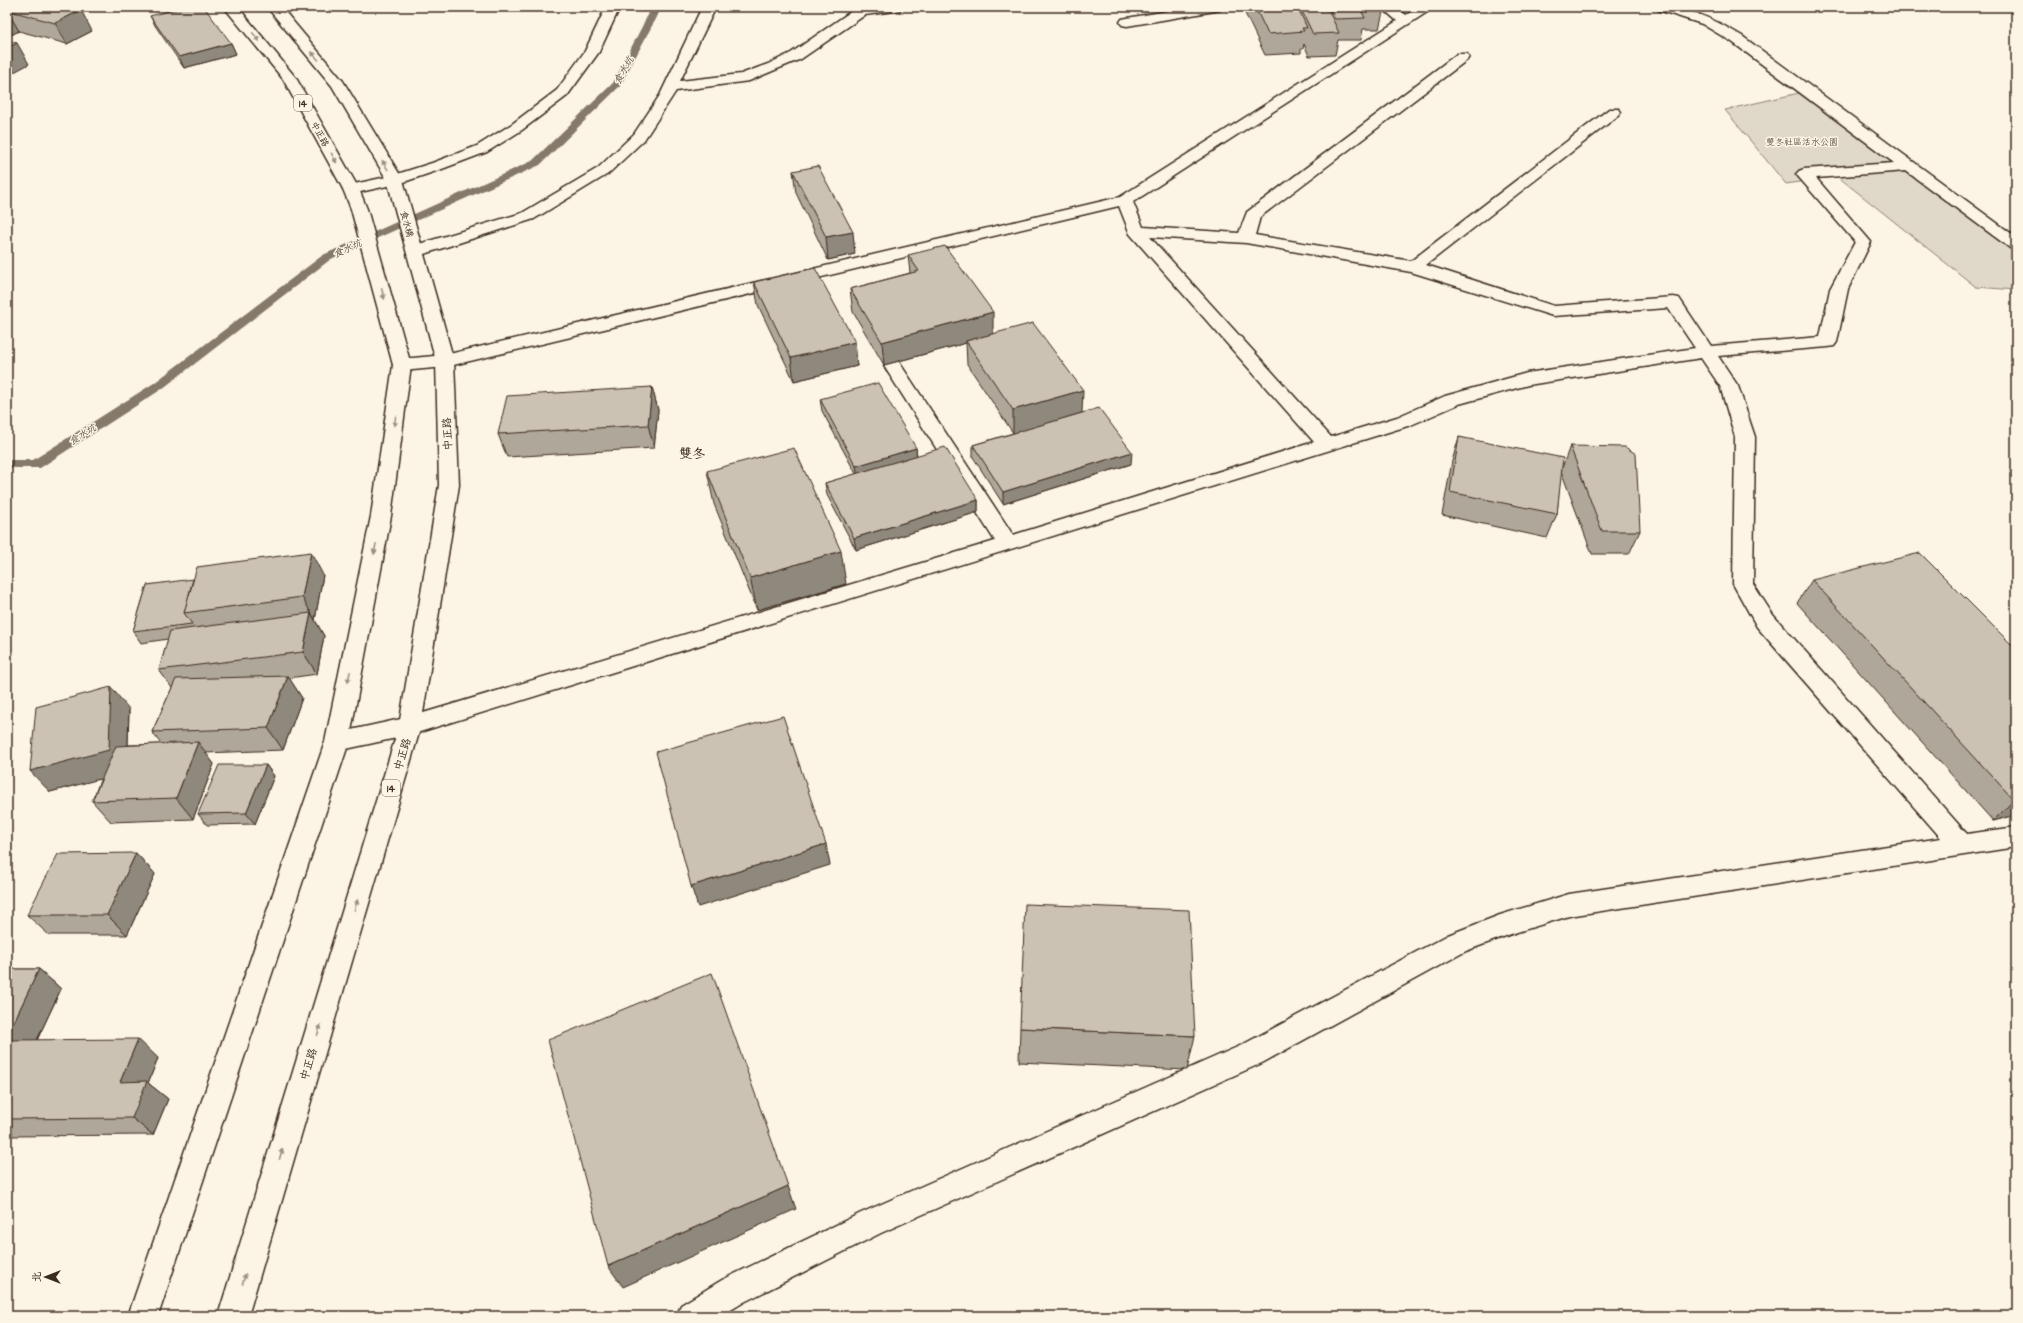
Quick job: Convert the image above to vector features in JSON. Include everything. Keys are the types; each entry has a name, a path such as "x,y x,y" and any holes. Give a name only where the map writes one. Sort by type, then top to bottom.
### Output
{"street":[{"name":"中正路","path":"231,7 289,78 351,189 359,209 373,256 402,365"},
{"name":"14","path":"274,7 338,84 395,180"},
{"path":"351,189 395,180 482,148 518,127 562,93 592,52 612,7"},
{"path":"414,250 528,216 603,171 639,137 670,87 709,7"},
{"path":"670,87 744,78 773,68 796,56 862,11 895,7"},
{"path":"1127,22 1215,7"},
{"path":"1388,7 1405,21"},
{"path":"402,365 445,360 1124,200 1428,7"},
{"path":"1662,7 1707,21 1737,39 2016,245"},
{"path":"1246,238 1253,215 1462,56"},
{"path":"1414,267 1614,112"},
{"path":"337,742 410,726 1008,544 1404,421 1452,400 1527,379 1705,352 1828,342 1838,289 1863,242 1804,174 1910,166"},
{"name":"食水橋","path":"395,180 414,250"},
{"path":"1124,200 1136,231 1327,445"},
{"path":"1136,231 1246,238 1414,267 1552,311 1673,302 1729,386 1744,437 1743,584 1765,621 1962,845"},
{"name":"中正路","path":"233,1316 410,726 449,485 445,360 414,250"},
{"name":"14","path":"143,1316 337,742 381,516 402,365"},
{"path":"893,366 1008,544"},
{"path":"692,1316 733,1291 871,1223 1252,1054 1457,943 1509,923 1569,905 2016,837"}],"green space":[{"name":"雙冬社區活水公園","path":"1799,93 2016,247 2016,290 1976,287 1837,176 1786,184 1725,110"}],"building":[{"path":"7,7 71,7 81,10 55,23 7,10"},
{"path":"183,7 204,7 231,43 179,57 150,16"},
{"path":"1255,7 1298,7 1307,28 1302,28 1304,31 1268,34"},
{"path":"1300,7 1327,7 1339,33 1313,34"},
{"path":"1329,7 1384,8 1360,8 1365,18 1335,19"},
{"path":"7,40 17,43 7,48"},
{"path":"818,166 853,232 826,237 793,171"},
{"path":"945,246 993,312 882,342 850,289 919,271 908,255"},
{"path":"815,268 855,342 791,358 754,282"},
{"path":"1033,323 1083,390 1013,410 966,341"},
{"path":"878,383 916,448 856,466 820,399"},
{"path":"652,387 648,425 498,434 507,396"},
{"path":"1099,408 1132,452 1003,492 973,445"},
{"path":"1459,437 1563,458 1557,514 1450,492"},
{"path":"1570,446 1625,447 1636,454 1640,531 1602,531"},
{"path":"945,447 978,500 854,538 825,483"},
{"path":"794,448 841,551 750,578 707,471"},
{"path":"311,552 302,597 184,613 197,567"},
{"path":"1920,553 2016,649 2016,800 2014,800 1812,580"},
{"path":"193,579 184,613 192,624 133,631 147,585"},
{"path":"311,613 303,652 159,670 170,631"},
{"path":"288,676 268,728 152,732 176,679"},
{"path":"111,687 109,750 30,771 36,707"},
{"path":"783,716 826,844 691,886 656,752"},
{"path":"198,742 176,798 92,801 116,746"},
{"path":"219,765 266,765 246,813 198,814"},
{"path":"136,853 107,915 27,915 58,854"},
{"path":"1025,904 1189,910 1195,1036 1020,1028"},
{"path":"7,969 39,969 7,1036"},
{"path":"712,973 788,1186 608,1266 548,1040"},
{"path":"138,1039 120,1082 147,1081 132,1118 7,1119 7,1040"}],"waterway":[{"name":"食水坑","path":"7,464 35,465 158,386 327,257 536,163 617,84 657,7"}],"district":[{"name":"雙冬","path":"692,453"}]}
